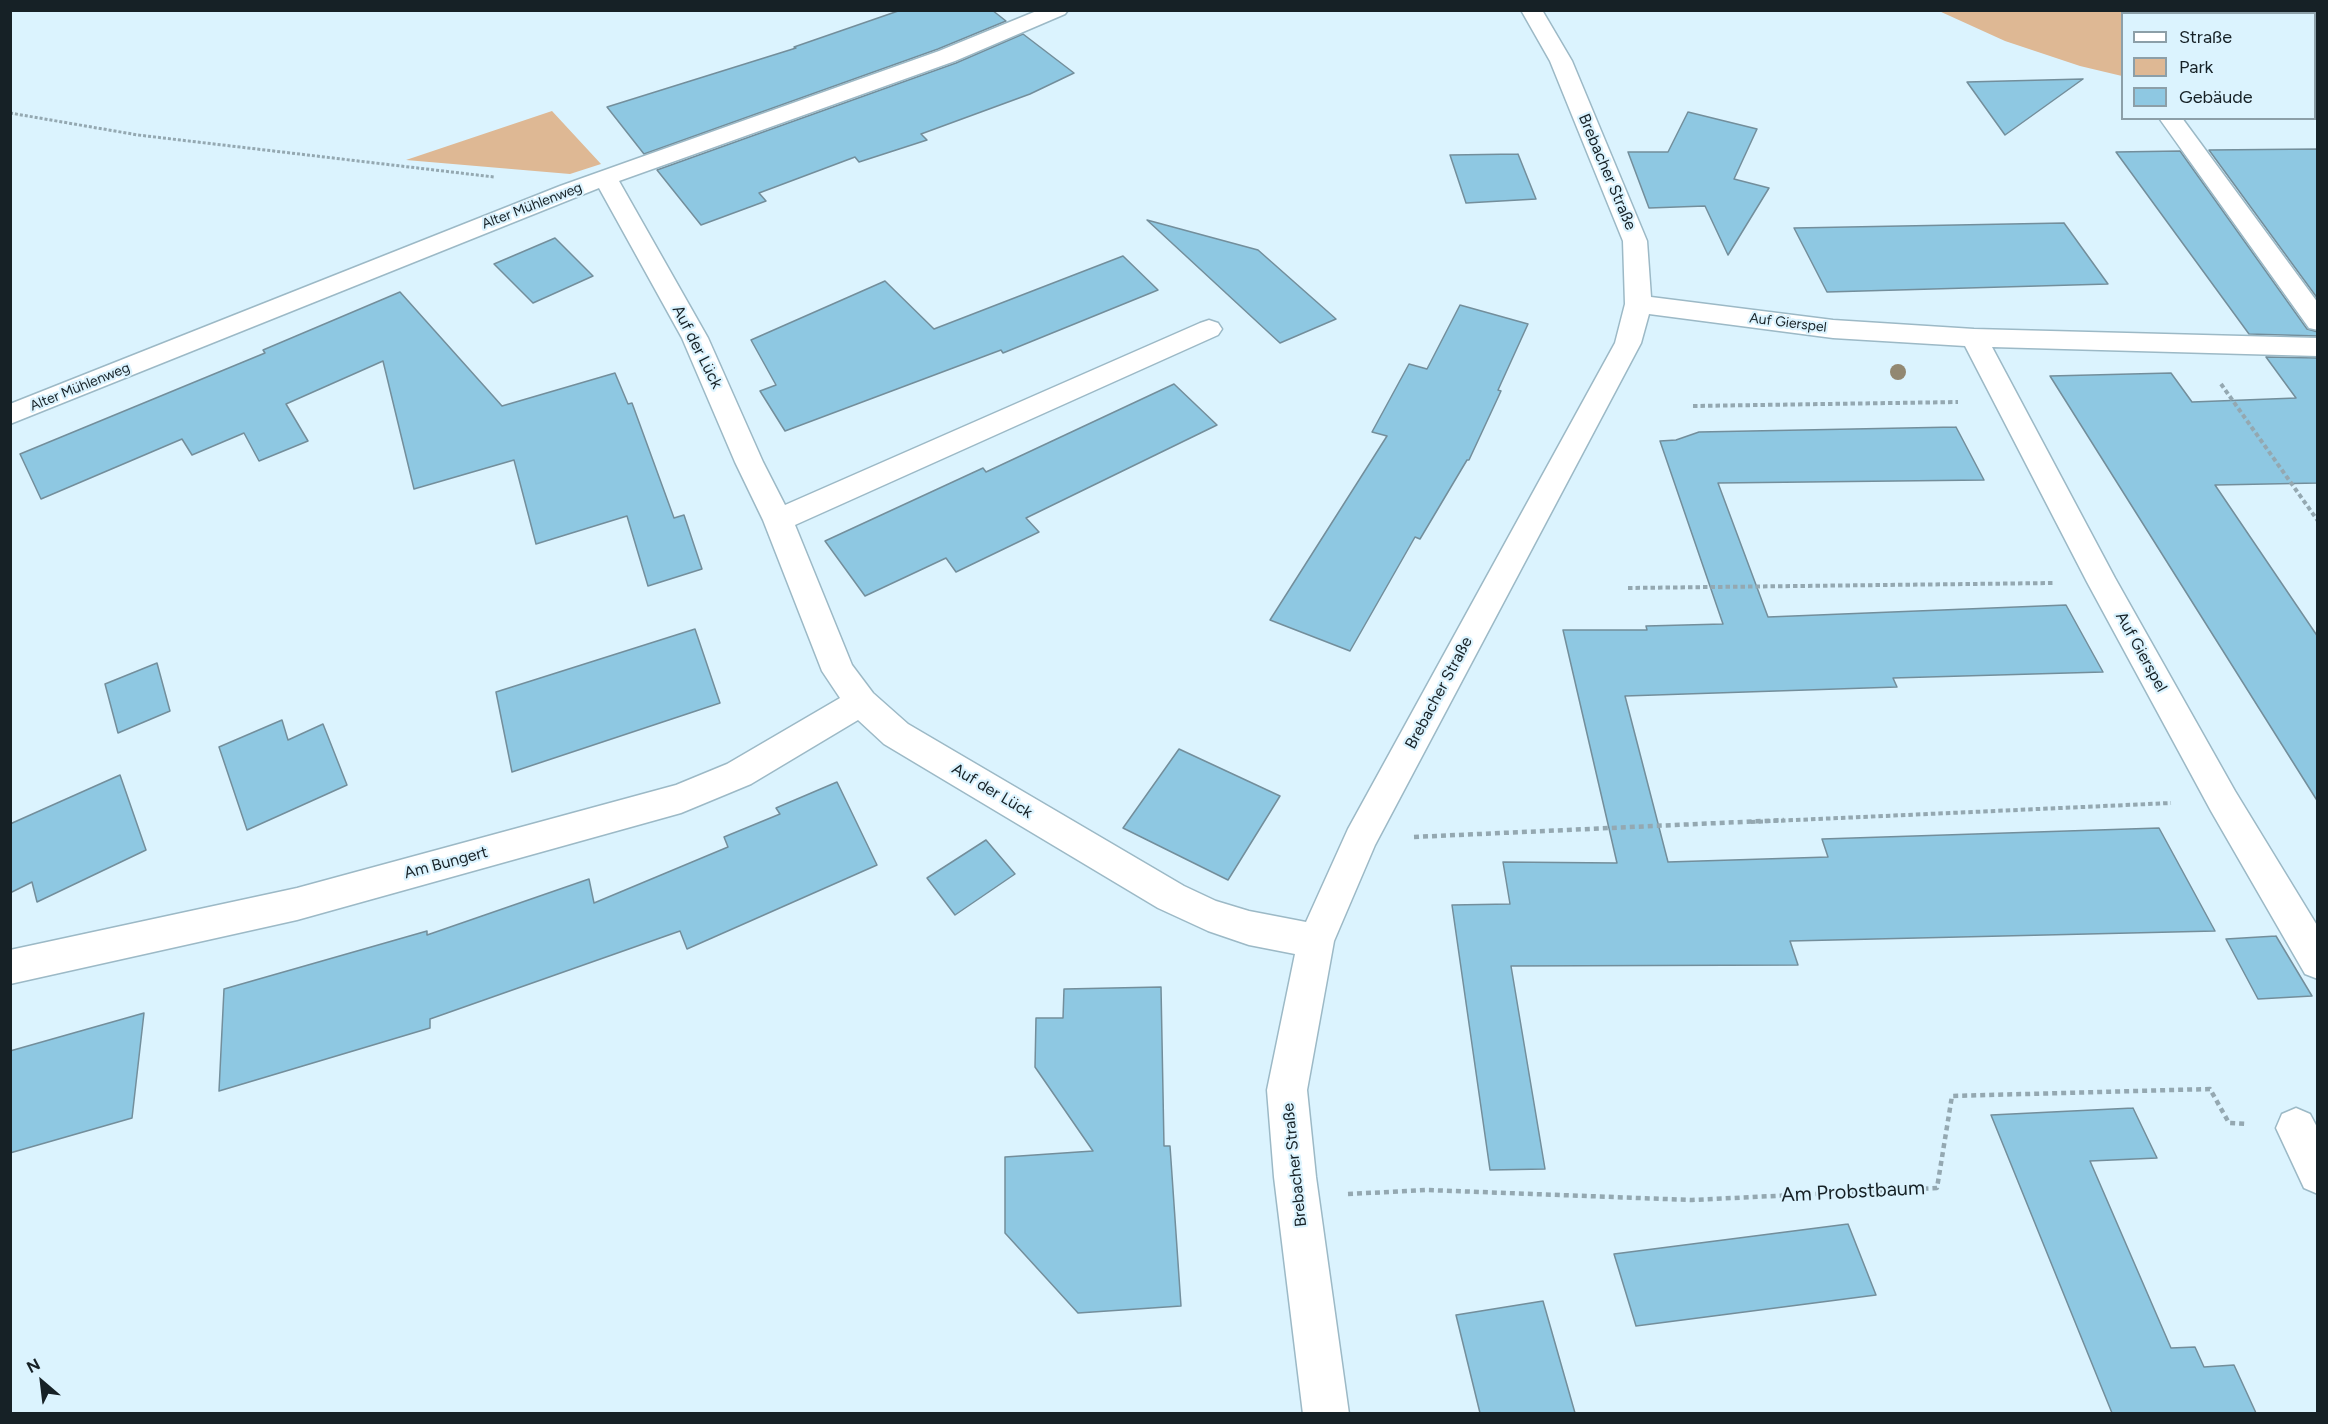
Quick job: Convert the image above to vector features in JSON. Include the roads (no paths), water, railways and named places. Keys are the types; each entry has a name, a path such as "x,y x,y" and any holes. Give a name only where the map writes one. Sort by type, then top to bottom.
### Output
{"street":[{"name":"Alter Mühlenweg","path":"10,415 568,191 947,56 1058,10"},
{"name":"Brebacher Straße","path":"1326,1413 1298,1197 1287,1090 1316,941 1360,840 1628,343 1638,304 1635,241 1561,61 1531,10"},
{"path":"2171,120 2318,322"},
{"name":"Auf der Lück","path":"605,178 695,338 749,462 778,520 838,671 861,702 896,734 1171,897 1208,915 1249,928 1316,941"},
{"name":"Auf Gierspel","path":"1638,304 1833,329 1974,338 2193,345 2318,346"},
{"path":"778,520 1209,329"},
{"name":"Auf Gierspel","path":"1974,338 2102,582 2223,801 2318,962"},
{"name":"Am Bungert","path":"10,967 297,904 681,798 739,774 861,702"},
{"path":"2296,1128 2318,1174"}]}
